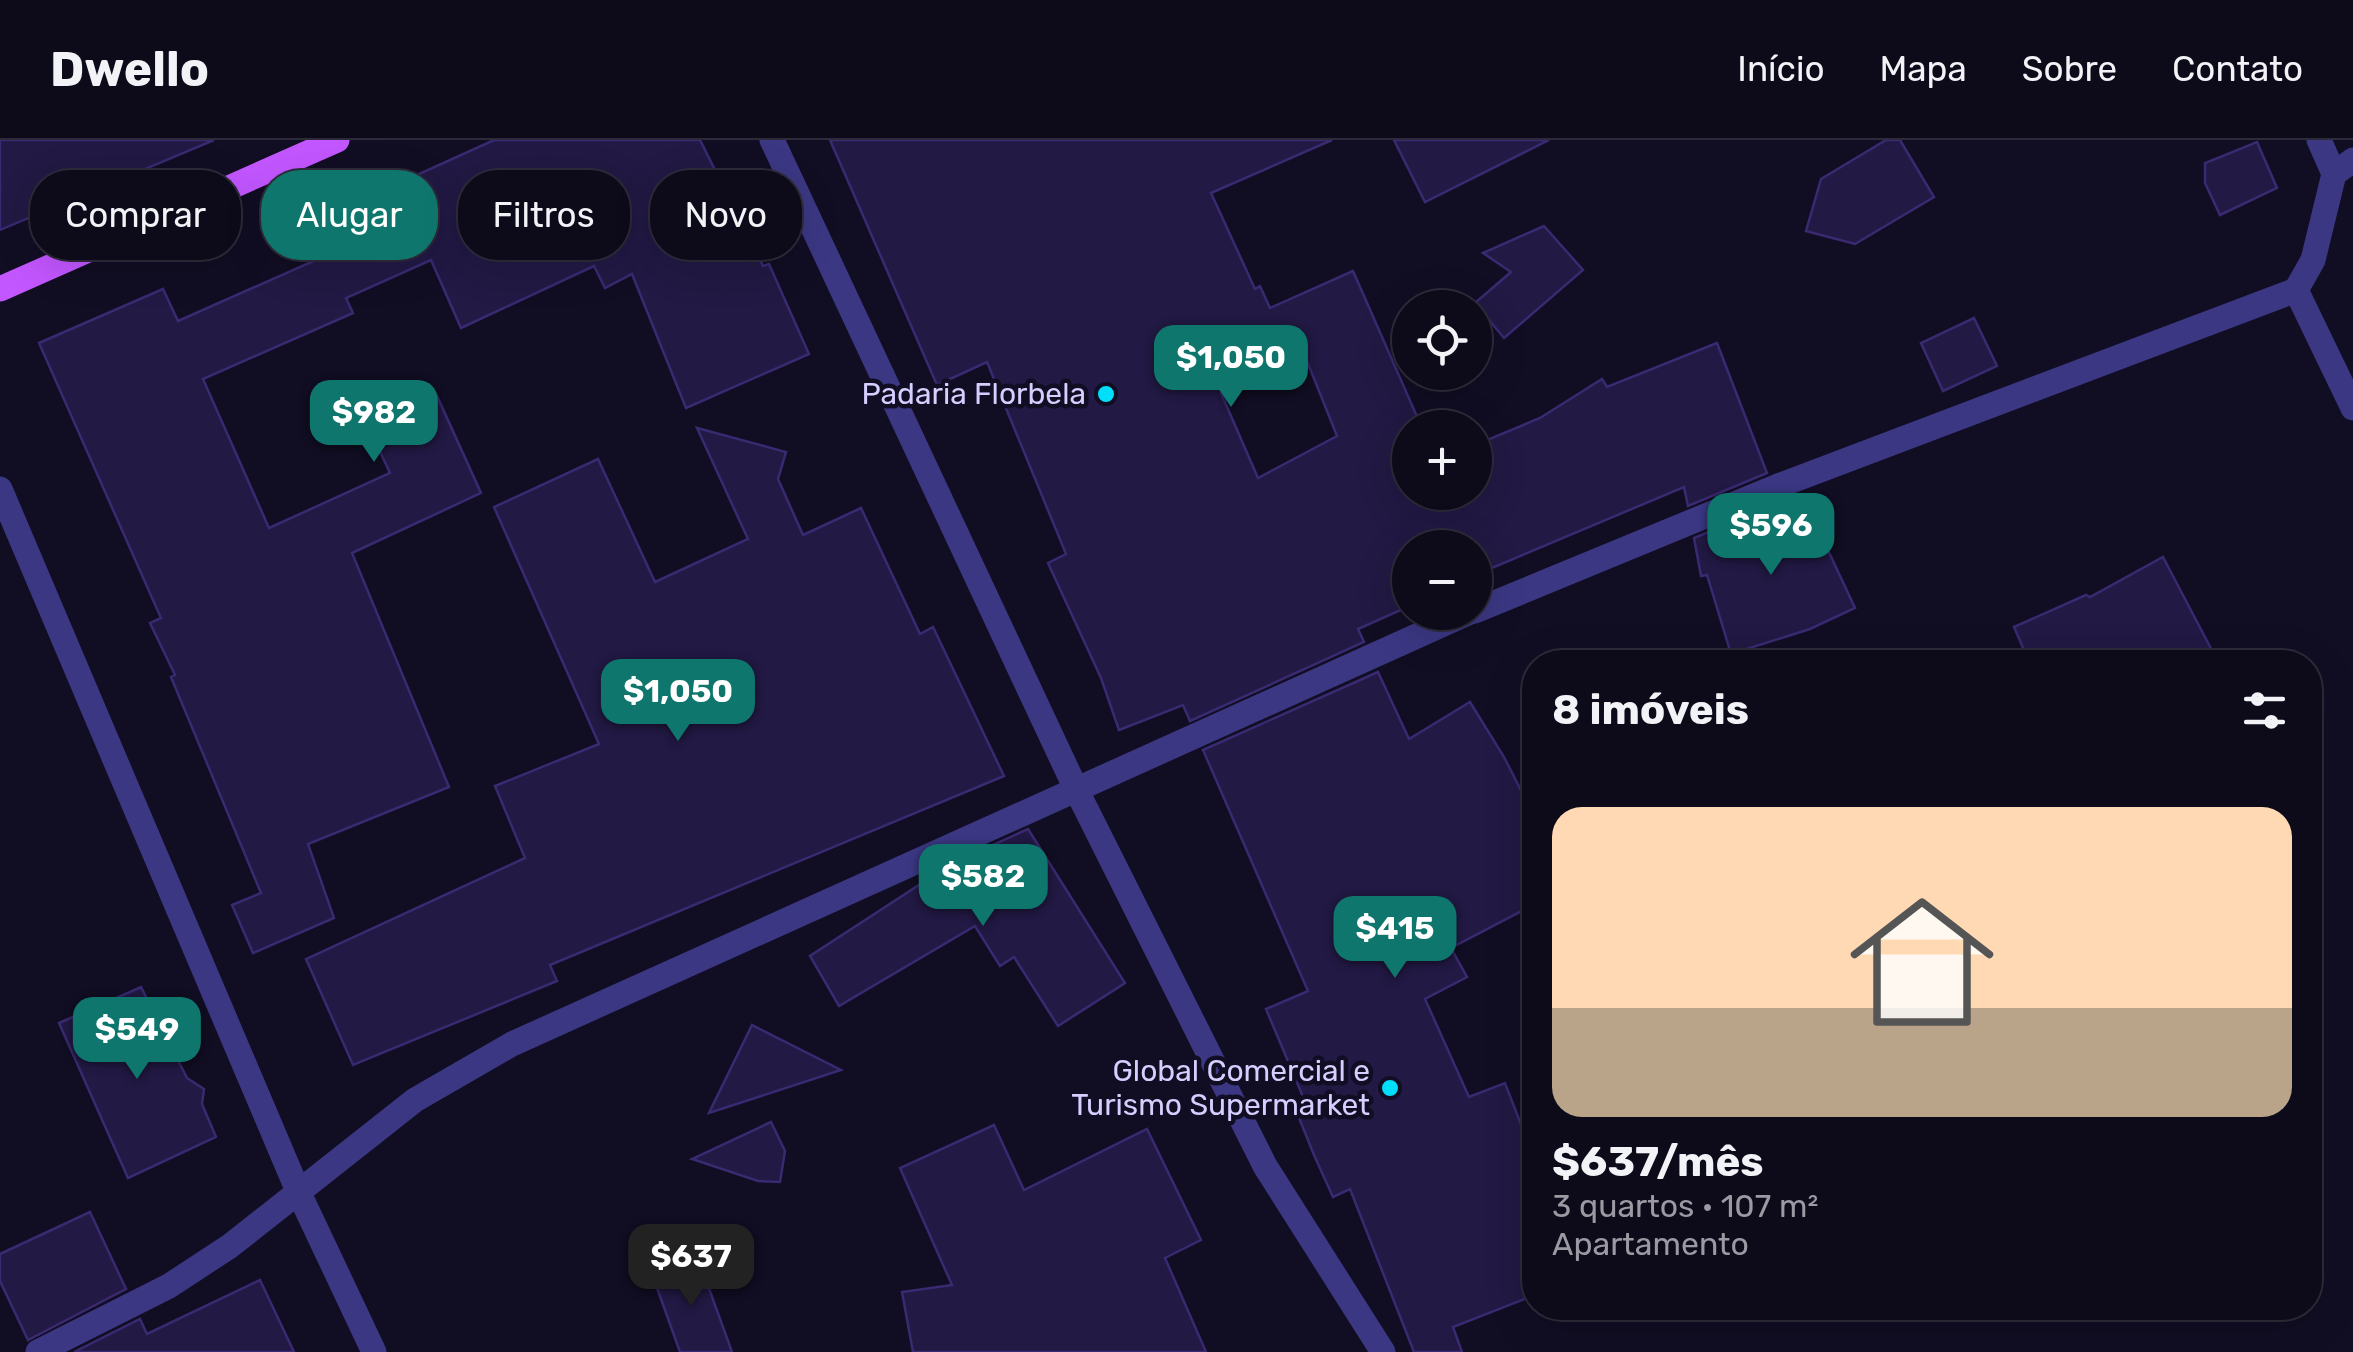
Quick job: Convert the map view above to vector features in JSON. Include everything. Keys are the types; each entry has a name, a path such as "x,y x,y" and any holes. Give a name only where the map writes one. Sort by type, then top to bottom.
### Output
{"main road":[{"path":"0,289 337,140"}],"street":[{"path":"772,140 1076,789 1265,1166 1383,1352"},
{"path":"1492,604 1778,486 2296,290 2313,260 2344,167 2319,140"},
{"path":"2296,290 2353,408"},
{"path":"0,490 298,1191 374,1352"},
{"path":"38,1352 169,1286 230,1246 415,1100 512,1044 1433,630"}],"building":[{"path":"0,140 214,140 143,170 30,170 30,217 0,230"},
{"path":"494,140 700,140 715,170 650,170 650,260 760,260 763,266 769,264 809,354 686,408 632,274 605,288 594,266 461,328 431,260 438,260 438,170 428,170"},
{"path":"830,140 1332,140 1211,193 1255,289 1260,286 1270,308 1353,271 1392,360 1392,390 1405,390 1414,410 1392,410 1392,510 1492,510 1492,438 1540,418 1602,379 1607,387 1717,343 1767,473 1688,506 1684,487 1492,568 1492,530 1392,530 1392,614 1358,629 1364,642 1190,721 1183,705 1119,730 1101,678 1048,563 1066,554 987,362 937,385","holes":["1303,351 1337,436 1258,478 1221,393"]},
{"path":"1394,140 1549,140 1425,202"},
{"path":"1886,140 1900,140 1934,197 1855,244 1806,231 1821,179"},
{"path":"2257,142 2277,188 2220,215 2205,183 2205,163"},
{"path":"1544,226 1583,270 1504,338 1492,324 1490,290 1511,272 1483,253"},
{"path":"316,260 431,260 346,298 353,313 203,379 269,528 390,473 369,428 437,396 481,493 352,553 449,787 308,844 334,918 253,953 232,905 261,893 171,677 175,675 150,623 161,618 39,343 163,289 178,321"},
{"path":"1974,318 1997,366 1943,391 1921,343"},
{"path":"697,428 786,452 778,479 803,535 861,508 920,634 933,627 1004,776 550,965 557,981 353,1065 306,959 525,858 495,786 599,744 494,507 598,459 655,582 748,539"},
{"path":"1778,503 1786,524 1811,514 1855,608 1810,629 1744,650 1730,650 1707,575 1701,576 1694,538"},
{"path":"2163,557 2212,650 2024,650 2014,627 2086,595 2090,597"},
{"path":"1378,672 1409,739 1470,702 1522,792 1522,911 1451,948 1467,977 1425,999 1469,1097 1505,1083 1522,1127 1522,1300 1453,1327 1462,1352 1414,1352 1350,1189 1333,1197 1314,1155 1295,1108 1306,1104 1266,1009 1308,991 1203,750"},
{"path":"1028,829 1125,983 1058,1026 1014,957 1000,966 975,926 839,1006 810,956 951,864"},
{"path":"141,987 187,1078 204,1089 202,1104 216,1137 128,1178 59,1023"},
{"path":"752,1025 841,1070 709,1113"},
{"path":"771,1122 785,1151 780,1182 758,1181 692,1159"},
{"path":"994,1125 1024,1190 1147,1129 1201,1240 1165,1258 1206,1352 913,1352 902,1292 952,1285 900,1168"},
{"path":"90,1212 126,1289 28,1340 0,1281 0,1254"},
{"path":"698,1258 732,1352 680,1352 652,1274"},
{"path":"260,1280 294,1352 74,1352 140,1319 147,1334"}],"place":[{"name":"Padaria Florbela","path":"1106,394"},
{"name":"Global Comercial e Turismo Supermarket","path":"1390,1088"}]}
